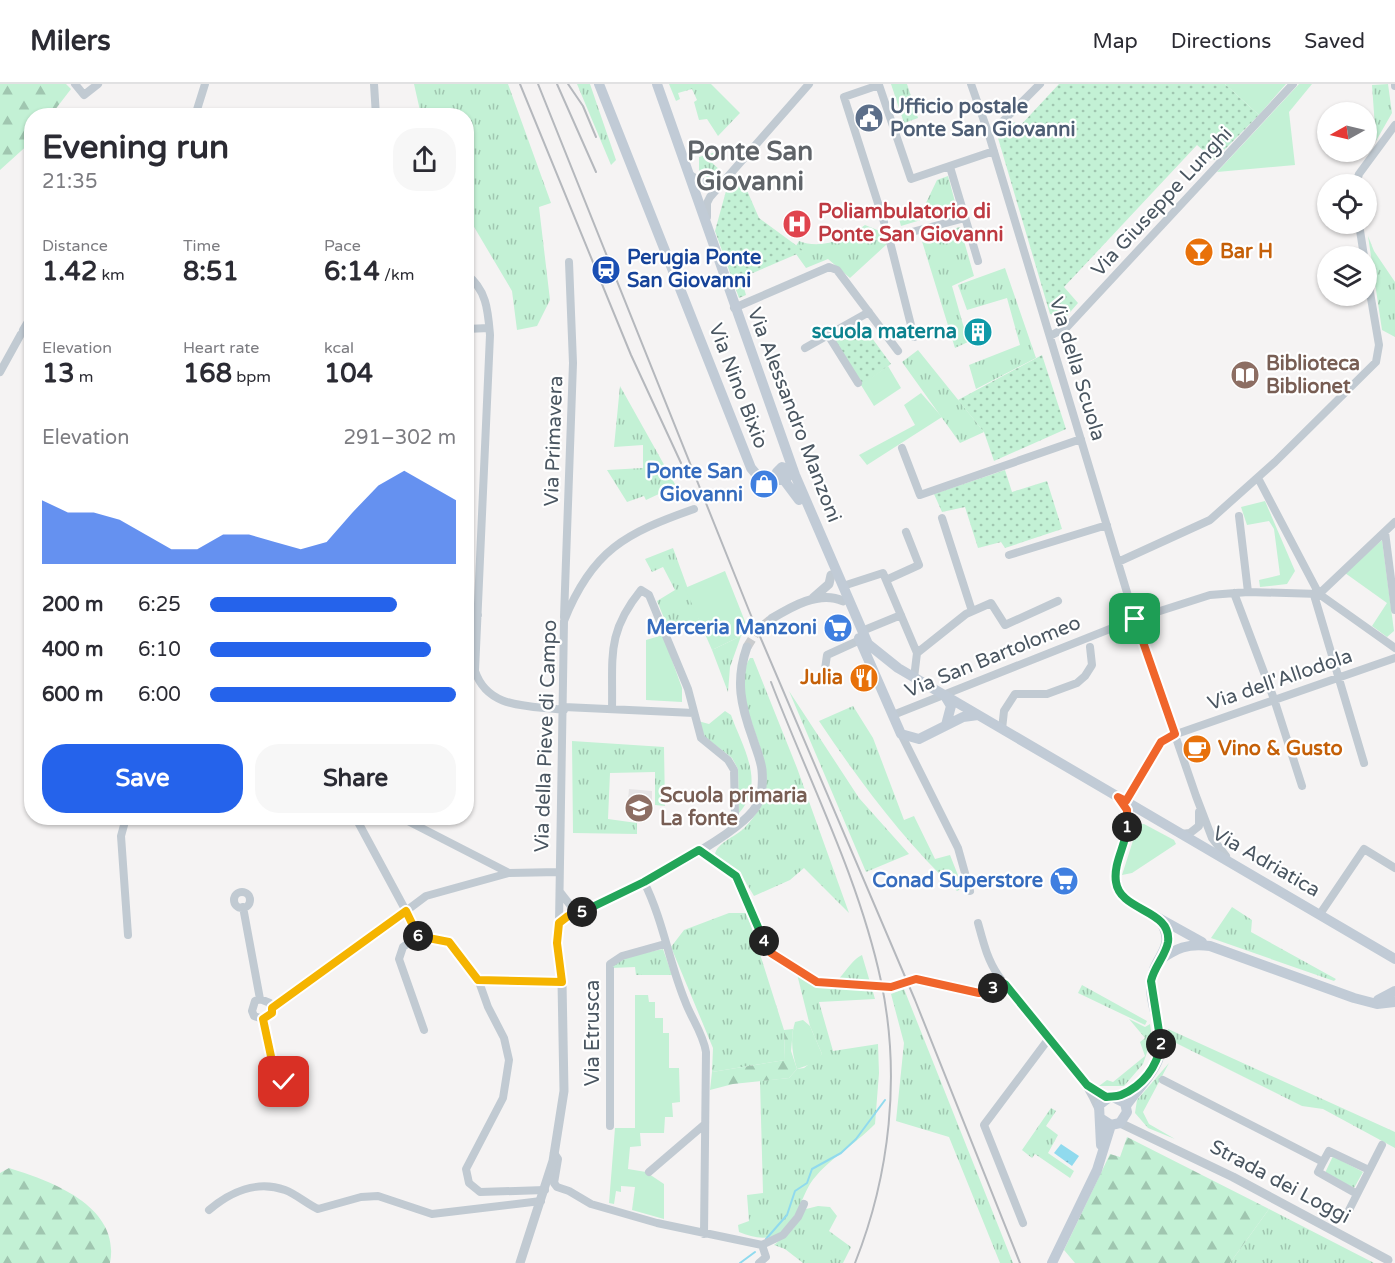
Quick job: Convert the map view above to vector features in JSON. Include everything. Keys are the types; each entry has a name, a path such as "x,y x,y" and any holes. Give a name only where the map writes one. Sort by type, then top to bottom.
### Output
{"main road":[{"name":"Via Nino Bixio","path":"599,84 751,468 761,480 785,475"},
{"name":"Via Alessandro Manzoni","path":"657,84 783,446 843,586 878,682 901,734"},
{"path":"783,446 785,475 802,491"},
{"name":"Via Alessandro Manzoni","path":"785,475 798,497 843,602 861,636 876,652 897,668"},
{"path":"878,682 884,669 897,668"},
{"name":"Via Adriatica","path":"897,668 1394,959"},
{"path":"944,695 951,706 946,726"},
{"path":"901,734 919,740 963,717 978,715"},
{"path":"1122,799 1127,810 1127,832 1116,875 1117,886 1128,901 1210,946 1369,1002 1395,1002"},
{"path":"1127,832 1138,819 1158,820"},
{"path":"1052,1263 1090,1187 1115,1124 1158,1059 1161,1045 1151,988 1154,970 1168,941 1166,930 1159,919"},
{"path":"1158,961 1181,946 1193,944 1210,946"},
{"path":"1369,1002 1387,997 1395,991"},
{"path":"1101,1158 1099,1113 1111,1097 1144,1080"},
{"path":"1111,1097 1126,1109"},
{"path":"1099,1113 1115,1124"}],"street":[{"path":"75,84 84,94 98,84"},
{"path":"198,108 205,84"},
{"path":"374,84 376,108"},
{"path":"713,248 707,203 809,84"},
{"name":"Via della Scuola","path":"971,84 994,151 1135,619 1196,796"},
{"name":"Via della Scuola","path":"976,84 988,123 988,132"},
{"path":"988,132 1040,84"},
{"name":"Via Giuseppe Lunghi","path":"1050,336 1068,327 1293,84"},
{"path":"884,222 844,97 879,85 911,179 994,151"},
{"path":"1359,174 1395,125"},
{"path":"950,167 978,261"},
{"path":"687,171 707,185 724,181"},
{"path":"914,337 889,238 965,218"},
{"name":"Via Primavera","path":"564,621 573,363 569,262"},
{"path":"734,308 829,267 837,270 898,351"},
{"path":"474,280 484,295 489,328 475,671 480,684 488,695 500,701 564,708 694,713"},
{"path":"1118,562 1210,520 1258,478 1376,362 1379,345 1372,306"},
{"path":"805,348 869,312"},
{"path":"474,329 489,328"},
{"path":"0,372 24,329"},
{"path":"828,335 858,383"},
{"path":"902,448 920,495 1081,439"},
{"path":"1258,478 1317,595 1337,679 1364,763"},
{"name":"Via della Pieve di Campo","path":"520,1263 545,1190 554,1153 564,1091 562,982 557,943 564,708 564,621 575,594 589,572 612,548 631,534 694,509"},
{"path":"1239,516 1248,591"},
{"path":"942,519 972,611"},
{"path":"1317,595 1395,522"},
{"path":"1009,555 1107,525"},
{"path":"843,586 919,565 906,531"},
{"path":"1385,532 1395,610"},
{"path":"771,619 810,600 825,588 831,575"},
{"path":"884,576 917,653 914,678"},
{"path":"612,709 614,639 619,622 641,590 650,595 688,689 701,738 728,760 734,770 735,813"},
{"name":"Via San Bartolomeo","path":"893,715 1135,619 1210,595 1248,591 1317,595"},
{"path":"1234,592 1274,699 1302,786"},
{"path":"1317,595 1395,648"},
{"path":"810,600 832,598 843,602"},
{"path":"917,653 972,611 992,603 1005,625 1058,601"},
{"path":"825,669 827,655 901,615"},
{"path":"559,923 568,916 585,911 644,882 699,850 744,822 757,805 762,786 762,767 741,705 738,687 740,666 747,647"},
{"path":"1002,729 1004,711 1015,694 1047,694 1077,682 1085,676 1092,665 1090,647"},
{"name":"Via dell'Allodola","path":"1175,734 1395,658"},
{"name":"Via Alessandro Manzoni","path":"901,734 958,848 970,891"},
{"path":"1122,799 1161,742 1175,734"},
{"path":"912,752 919,740"},
{"path":"1181,834 1195,830 1201,823 1196,796"},
{"path":"1196,796 1217,847 1243,871"},
{"path":"124,825 121,836 128,935"},
{"path":"360,825 418,936"},
{"path":"415,825 508,873"},
{"path":"1320,914 1364,849 1395,868"},
{"path":"699,850 736,876 771,953 817,982 891,987 916,979 979,993 1005,984"},
{"path":"272,1008 426,896 508,873 559,872"},
{"path":"644,882 656,907 665,944 685,1003 704,1040 706,1052 704,1234"},
{"path":"559,891 574,910 585,911"},
{"path":"243,907 260,999"},
{"path":"978,923 987,956 1005,984 1087,1085 1099,1113"},
{"path":"424,1030 399,959 403,946 418,936 449,942 478,980 488,1007 504,1038 509,1068 503,1098 466,1169 469,1183 480,1192 545,1190"},
{"name":"Via Etrusca","path":"610,1126 610,964 622,956 665,944"},
{"path":"478,980 562,982"},
{"path":"260,999 266,999 272,1008 272,1013 263,1019 254,1016 252,1011 252,1005 260,999"},
{"path":"263,1019 275,1075"},
{"path":"1023,1223 984,1125 1050,1037"},
{"path":"1163,1080 1323,1162"},
{"path":"1087,1085 1111,1097"},
{"name":"Strada dei Loggi","path":"1126,1109 1152,1140"},
{"path":"649,1172 705,1124"},
{"name":"Strada dei Loggi","path":"1115,1124 1233,1177 1388,1260"},
{"path":"1344,1220 1382,1145"},
{"path":"1357,1194 1318,1172 1323,1162 1329,1151 1369,1170"},
{"name":"Via della Pieve di Campo","path":"554,1153 558,1159 555,1183 557,1187 591,1204 704,1234 762,1245"},
{"path":"210,1210 225,1197 245,1189 269,1187 286,1190 318,1209 361,1197 378,1196 432,1214 541,1201"},
{"path":"759,1263 766,1257 762,1245 783,1235 798,1217 804,1204"}],"shaded area":[{"path":"629,789 652,791 652,801 628,800"},
{"name":"Scuola primaria La fonte","path":"628,801 652,803 651,814 627,812"}],"green space":[{"path":"0,84 66,84 71,89 56,108 24,108 24,148 0,170"},
{"path":"414,84 508,84 551,203 539,207 550,300 537,326 517,330 512,291 474,227 474,108 419,108"},
{"path":"577,84 590,84 616,160 611,165"},
{"path":"669,84 711,84 740,113 718,136 707,119 699,120 694,102 697,100 692,89 678,93 680,99 676,101"},
{"path":"891,84 907,84 918,118 904,123"},
{"path":"1059,84 1225,84 1259,115 1214,160 1197,145 1064,287 1078,303 1065,318 1050,314 998,138 1014,122 1019,127"},
{"path":"1225,84 1286,84 1259,115"},
{"path":"1299,84 1312,84 1289,112 1295,165 1217,172"},
{"path":"1388,84 1392,113 1377,139 1377,102 1373,102 1372,85"},
{"path":"719,151 710,161 720,170 716,176 707,177 699,171 699,157"},
{"path":"948,176 957,209 901,226 898,215 925,205 937,180"},
{"path":"737,178 742,179 759,218 804,251 741,278 746,295 739,298 715,231 726,191"},
{"path":"865,225 887,234 887,244 850,278 828,259 806,268 796,254 803,251 796,246 799,241 816,244 834,242"},
{"path":"960,227 974,276 952,286 968,342 955,348 921,238"},
{"path":"1377,255 1395,282 1395,337 1382,330 1377,296"},
{"path":"1005,268 1036,358 976,389 969,365 1020,345 1007,298 967,310 958,285"},
{"path":"861,323 891,364 861,386 832,341"},
{"path":"918,350 984,432 960,443 902,362"},
{"path":"1042,355 1066,429 994,461 984,432 958,400"},
{"path":"888,366 901,388 874,406 861,385"},
{"path":"620,386 676,486 646,500 644,496 627,502 607,470 643,468 643,445 614,447"},
{"path":"921,393 942,417 867,465 859,455 915,425 904,405"},
{"path":"1005,470 1012,492 1047,481 1062,529 1005,548 1001,542 978,548 965,507 942,512 934,494"},
{"path":"1265,501 1295,571 1287,584 1260,587 1259,580 1280,575 1274,529 1269,521 1247,525 1241,507"},
{"path":"1382,540 1394,631 1387,637 1372,626 1387,603 1345,573"},
{"path":"673,548 700,622 671,635 657,601 675,590 663,567 652,572 645,559"},
{"path":"725,571 748,629 741,636 712,650 685,588"},
{"path":"663,635 682,688 682,702 646,700 646,640"},
{"path":"741,636 730,667 728,692 712,650"},
{"path":"750,658 753,658 797,768 849,913 804,868 790,880 754,896 739,871 715,855 719,846 751,821 760,806 766,784 766,769 743,687 744,672"},
{"path":"789,691 859,798 909,854 866,872"},
{"path":"853,706 873,738 904,820 914,816 935,859 950,855 963,888 957,891 918,852 866,788 819,721"},
{"path":"725,711 731,715 745,751 751,776 751,789 739,813 738,769 732,758 705,737 698,721 709,724"},
{"path":"572,741 664,747 665,806 655,805 655,772 610,773 608,819 637,823 637,834 573,833"},
{"path":"1144,824 1174,840 1176,844 1132,873 1122,875 1138,825 1132,825"},
{"path":"1232,907 1252,920 1251,932 1336,979 1334,981 1211,938"},
{"path":"729,913 747,913 784,1030 785,1060 712,1072 713,1048 671,947 684,930"},
{"path":"663,949 672,975 636,975 635,967 612,968 617,959"},
{"path":"862,955 875,999 819,1002 833,1051 878,1044 879,1073 875,1124 817,1175 793,1218 778,1234 763,1238 739,1232 738,1225 749,1221 747,1195 763,1193 760,1081 789,1078 797,1069 804,1068 822,1054 810,1026 797,974 816,985 831,987"},
{"path":"1082,985 1147,1021 1145,1025 1078,993"},
{"path":"904,989 1013,1263 1000,1263 949,1137 896,1121 904,1043 891,994"},
{"path":"635,995 648,995 649,1002 655,1002 655,1018 663,1018 663,1033 669,1033 669,1068 679,1068 680,1102 672,1103 673,1117 665,1117 664,1133 640,1133 641,1146 630,1147 628,1169 646,1172 664,1184 664,1219 632,1210 635,1187 621,1186 621,1192 616,1191 614,1204 609,1203 615,1128 635,1128"},
{"path":"1129,1019 1145,1027 1150,1024 1153,1044 1150,1044 1143,1064 1124,1086 1099,1086 1107,1080 1113,1082 1145,1056 1140,1042 1145,1038"},
{"path":"803,1020 810,1026 822,1054 814,1063 797,1069 792,1034 795,1022"},
{"path":"793,1029 791,1051 797,1069 789,1078 733,1084 710,1090 712,1072 785,1060 784,1030"},
{"path":"1168,1029 1395,1132 1395,1148 1323,1109 1302,1106 1168,1039"},
{"path":"1169,1063 1143,1112 1149,1124 1175,1139 1148,1128 1135,1113 1137,1100"},
{"path":"1051,1108 1056,1111 1046,1126 1058,1135 1048,1153 1074,1171 1070,1178 1035,1154 1032,1158 1022,1150"},
{"path":"1127,1137 1269,1209 1230,1263 1075,1263 1064,1250 1110,1154 1120,1157"},
{"path":"1333,1156 1363,1172 1354,1188 1325,1173"},
{"path":"9,1168 62,1189 94,1211 105,1226 111,1243 110,1263 0,1263 0,1173"},
{"path":"818,1206 830,1207 837,1216 829,1231 851,1247 843,1263 803,1263 785,1249 774,1245 793,1229 806,1209"},
{"path":"1269,1209 1374,1263 1230,1263"}],"water":[{"path":"1061,1144 1079,1156 1072,1166 1054,1153"}],"waterway":[{"path":"766,1239 787,1215 795,1191 807,1183 812,1169 841,1153 856,1139 885,1100"},
{"path":"740,1263 755,1252"}],"tunnel":[{"path":"747,647 757,631 771,619"}],"railway":[{"path":"520,84 631,355 681,463"},
{"path":"538,84 750,613 915,1000 1020,1263"},
{"path":"557,84 596,172"},
{"path":"568,84 583,106 596,137"},
{"path":"771,682 847,867 872,943 887,1016 891,1088 889,1124 877,1195 855,1263"}],"place":[{"name":"Ufficio postale Ponte San Giovanni","path":"869,118"},
{"name":"Poliambulatorio di Ponte San Giovanni","path":"797,224"},
{"name":"Bar H","path":"1199,252"},
{"name":"Perugia Ponte San Giovanni","path":"606,270"},
{"name":"scuola materna","path":"978,332"},
{"name":"Biblioteca Biblionet","path":"1245,375"},
{"name":"Ponte San Giovanni","path":"764,484"},
{"name":"Merceria Manzoni","path":"838,628"},
{"name":"Julia","path":"864,678"},
{"name":"Vino & Gusto","path":"1197,749"},
{"name":"Scuola primaria La fonte","path":"639,808"},
{"name":"Conad Superstore","path":"1064,881"}],"district":[{"name":"Ponte San Giovanni","path":"750,166"}],"route":[{"path":"284,1082 283,1078 275,1075 263,1019 272,1013 272,1008 406,911 418,936 449,942 478,980 562,982 557,943 559,923 568,916 585,911 644,882 699,850 736,876 771,953 817,982 834,986 891,987 916,979 979,993 1005,984 1087,1085 1106,1097 1121,1095 1144,1080 1153,1070 1158,1059 1161,1034 1151,981 1168,938 1159,919 1128,901 1121,895 1117,886 1116,875 1127,832 1128,818 1125,805 1118,797 1126,801 1161,742 1175,734 1135,619"}]}
